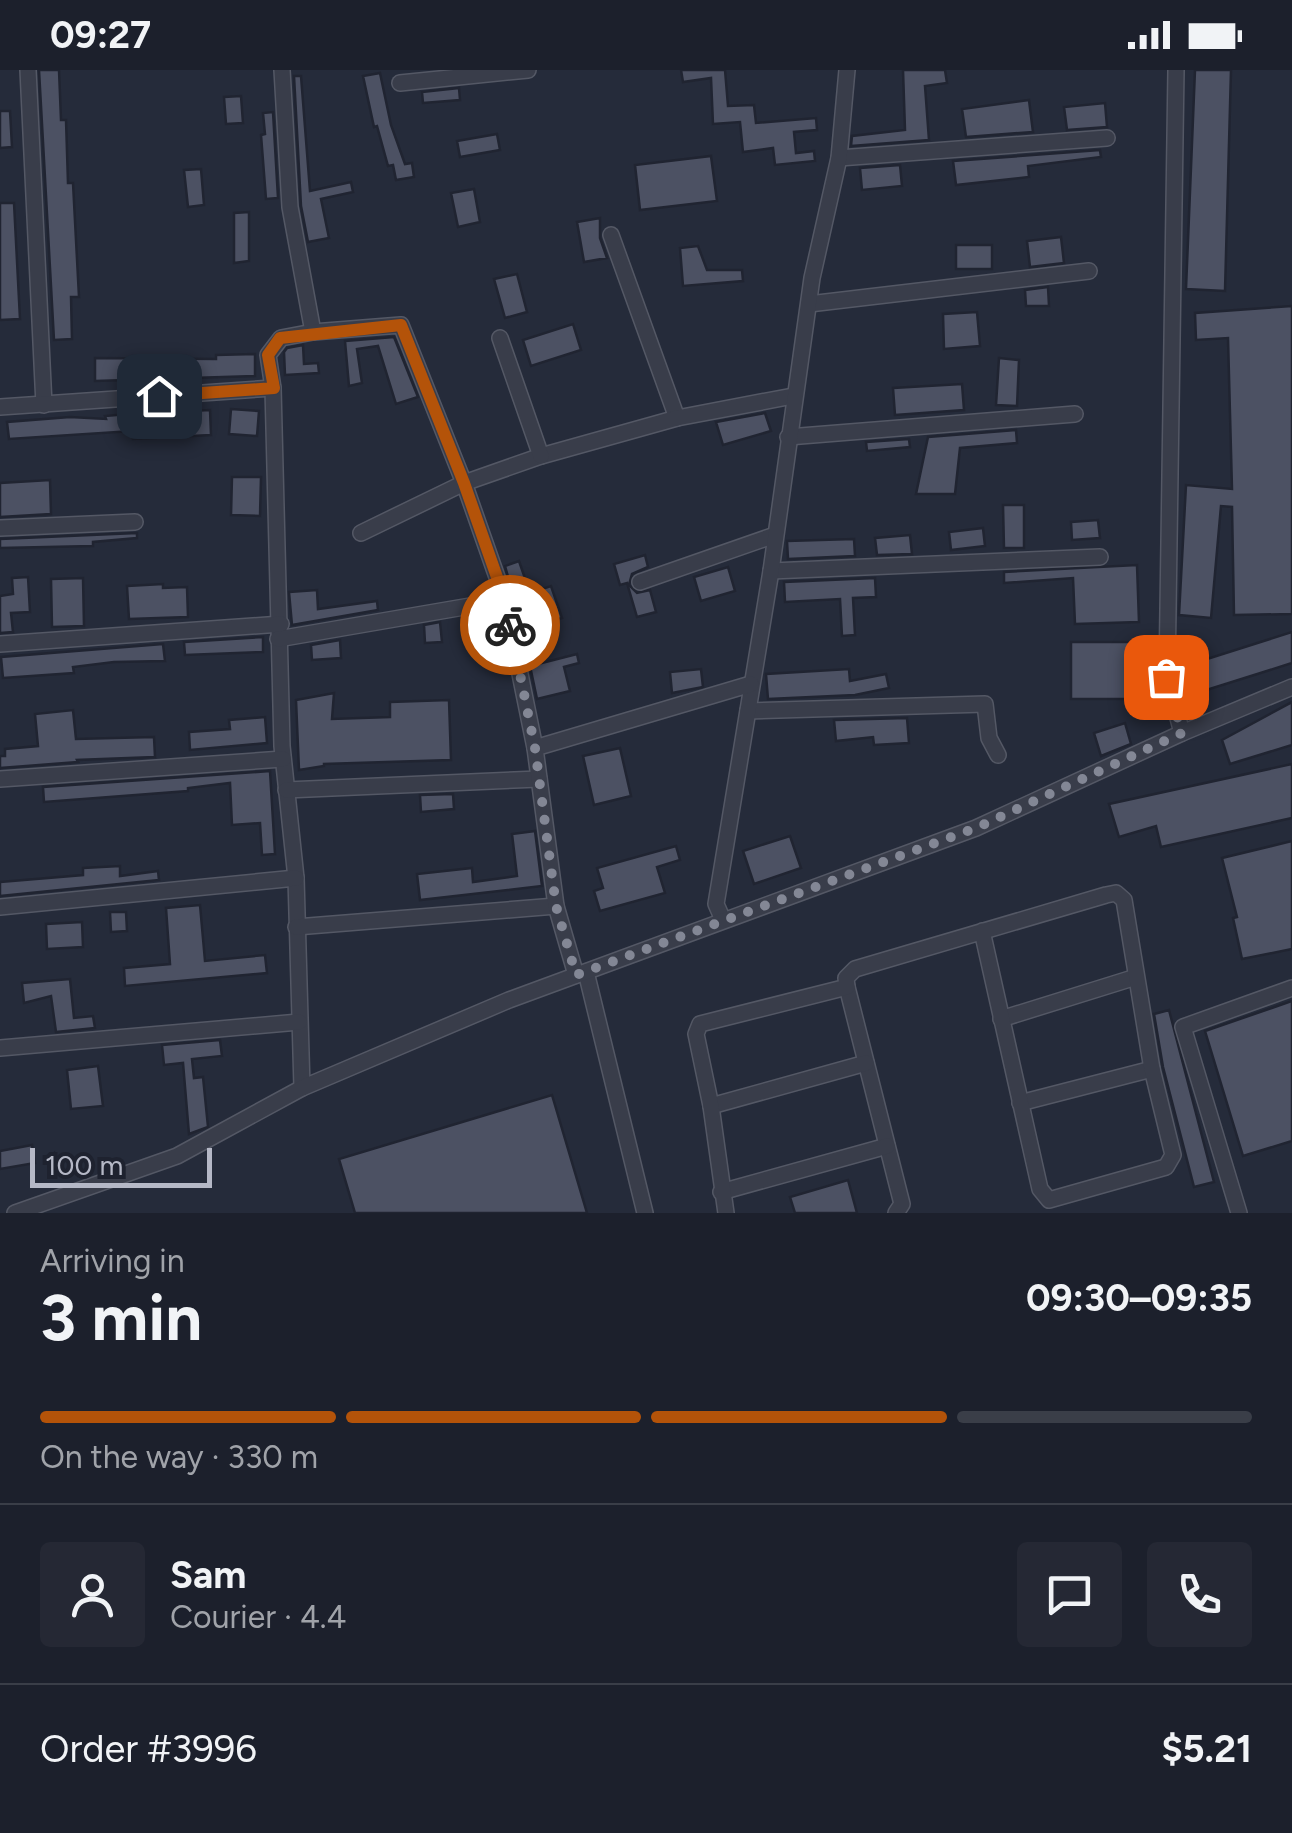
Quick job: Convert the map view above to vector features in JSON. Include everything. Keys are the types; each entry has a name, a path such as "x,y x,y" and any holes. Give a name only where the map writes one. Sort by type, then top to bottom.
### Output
{"street":[{"path":"28,70 44,405"},
{"path":"282,70 290,208 314,332"},
{"path":"400,82 528,70"},
{"path":"723,920 716,904 770,571 793,396 839,158 847,70"},
{"path":"1176,70 1166,677 1182,733"},
{"path":"839,158 1107,138"},
{"path":"612,234 677,418"},
{"path":"809,304 1089,271"},
{"path":"302,1088 296,878 283,758 274,388 268,355 280,338 401,325 464,483 505,600 535,748 556,906 581,974 645,1213"},
{"path":"500,338 541,456"},
{"path":"0,407 274,388"},
{"path":"361,532 464,483 541,456 677,418 793,396"},
{"path":"788,437 1075,414"},
{"path":"0,528 136,522"},
{"path":"640,582 775,535"},
{"path":"770,571 1100,557"},
{"path":"0,644 280,632 505,600"},
{"path":"535,748 751,684"},
{"path":"16,1213 177,1156 302,1088 509,1000 976,828 1292,687"},
{"path":"748,711 985,704 989,738 998,755"},
{"path":"0,778 283,758"},
{"path":"286,790 540,779"},
{"path":"0,907 296,878"},
{"path":"896,1213 902,1204 846,978 855,968 982,931 1116,893 1124,900 1152,1068 1173,1155 1171,1162 1166,1167 1063,1198 1049,1200 1040,1189 982,931"},
{"path":"296,927 556,906"},
{"path":"1001,1019 1136,977"},
{"path":"726,1213 696,1034 700,1024 847,986"},
{"path":"1239,1213 1184,1027 1292,988"},
{"path":"0,1048 299,1022"},
{"path":"711,1106 866,1064"},
{"path":"1020,1103 1152,1068"},
{"path":"722,1192 887,1146"}],"building":[{"path":"39,70 59,70 61,120 66,120 79,297 71,297 72,339 54,340"},
{"path":"681,70 725,70 728,106 754,105 756,123 816,118 817,130 794,132 796,153 814,151 815,161 775,165 773,148 743,152 740,122 713,124 711,78 683,82"},
{"path":"903,70 945,70 947,83 925,86 929,140 851,146 852,136 905,130"},
{"path":"1195,70 1231,70 1225,291 1186,289"},
{"path":"380,73 391,125 405,164 412,163 414,177 396,180 377,126 374,127 363,76"},
{"path":"294,76 301,76 310,191 351,182 353,192 321,199 329,238 308,242 301,206"},
{"path":"459,88 460,100 423,103 422,92"},
{"path":"241,96 243,123 226,124 224,97"},
{"path":"1029,100 1033,132 966,137 962,109"},
{"path":"1105,103 1107,127 1067,130 1064,107"},
{"path":"0,111 10,111 12,147 0,148"},
{"path":"273,112 278,198 266,199 261,135 265,134 263,113"},
{"path":"497,134 500,150 460,157 457,141"},
{"path":"1100,150 1101,157 1028,166 1029,177 956,185 953,161"},
{"path":"711,156 717,201 640,210 635,165"},
{"path":"900,165 902,186 862,190 860,168"},
{"path":"201,169 204,205 188,207 184,170"},
{"path":"474,189 480,222 458,227 451,193"},
{"path":"0,203 14,203 20,319 0,320"},
{"path":"249,212 249,261 234,263 234,213"},
{"path":"600,218 600,238 607,258 584,262 577,222"},
{"path":"1061,237 1064,263 1030,267 1027,241"},
{"path":"956,245 992,245 992,269 956,269"},
{"path":"698,246 707,270 742,270 743,281 683,286 680,248"},
{"path":"517,274 527,312 505,318 494,279"},
{"path":"1048,287 1049,306 1026,306 1025,290"},
{"path":"1292,306 1292,614 1234,615 1232,507 1221,506 1211,618 1179,615 1186,485 1232,489 1228,338 1196,340 1195,313"},
{"path":"977,312 980,346 944,349 943,314"},
{"path":"573,324 581,350 531,366 523,340"},
{"path":"394,337 418,397 396,404 378,346 357,349 362,383 349,386 345,341"},
{"path":"303,345 304,364 318,363 319,373 285,375 284,352"},
{"path":"255,354 255,376 95,381 95,358 216,359 216,355"},
{"path":"999,358 1019,360 1017,406 996,405"},
{"path":"962,384 964,410 895,415 893,388"},
{"path":"231,409 259,411 257,436 229,434"},
{"path":"210,410 211,435 133,439 132,431 9,439 7,422 70,417 106,419 105,416"},
{"path":"765,413 771,431 723,445 716,422"},
{"path":"1016,430 1017,443 960,448 955,494 916,494 928,437"},
{"path":"909,439 910,447 867,451 866,442"},
{"path":"232,477 261,477 260,516 231,515"},
{"path":"50,480 51,514 0,517 0,483"},
{"path":"1003,505 1024,505 1024,548 1004,548"},
{"path":"1098,520 1100,538 1072,540 1071,522"},
{"path":"983,528 985,546 951,550 949,532"},
{"path":"137,533 137,538 93,542 93,546 0,548 0,539"},
{"path":"910,535 912,554 877,555 875,538"},
{"path":"854,539 855,556 788,559 787,541"},
{"path":"645,555 648,567 632,574 629,585 637,593 650,590 656,612 637,617 627,583 620,585 614,564"},
{"path":"519,561 530,593 551,586 562,618 523,631 505,566"},
{"path":"1137,565 1139,622 1075,624 1073,578 1004,583 1004,572"},
{"path":"728,567 735,591 701,601 694,577"},
{"path":"28,577 30,612 11,613 13,632 0,633 0,596 13,594 12,578"},
{"path":"83,578 84,626 52,627 51,579"},
{"path":"875,578 876,597 853,598 855,635 842,636 840,599 785,602 784,582"},
{"path":"163,584 163,588 187,587 188,617 129,619 127,586"},
{"path":"317,590 318,609 377,601 378,610 292,625 289,592"},
{"path":"440,622 442,642 425,643 424,625"},
{"path":"1292,632 1292,663 1197,693 1188,665"},
{"path":"263,637 263,652 185,655 184,642"},
{"path":"340,640 341,658 312,660 311,645"},
{"path":"1071,642 1132,642 1131,699 1071,699"},
{"path":"163,644 165,661 114,662 73,667 74,673 3,678 1,657"},
{"path":"577,654 579,663 564,667 570,691 537,699 530,666"},
{"path":"701,669 703,687 672,693 670,672"},
{"path":"849,669 850,681 886,674 889,688 855,695 768,699 766,674"},
{"path":"334,693 332,719 390,717 390,702 449,700 451,760 324,764 299,770 296,700"},
{"path":"1292,702 1292,745 1230,764 1222,740"},
{"path":"73,710 76,739 154,737 155,757 0,768 0,756 5,756 5,749 38,746 35,714"},
{"path":"265,717 267,743 190,750 189,732 230,729 229,720"},
{"path":"907,718 909,743 874,745 873,737 836,741 834,720"},
{"path":"1125,723 1131,744 1101,756 1094,733"},
{"path":"620,748 631,796 594,805 583,756"},
{"path":"1292,764 1292,818 1161,847 1156,826 1119,837 1109,804"},
{"path":"270,771 275,854 262,855 260,823 232,825 230,783 188,791 44,802 43,787"},
{"path":"453,794 454,809 421,812 420,795"},
{"path":"535,831 542,886 420,900 417,874 472,868 473,882 517,876 512,834"},
{"path":"790,836 801,868 754,884 743,851"},
{"path":"1292,841 1292,949 1242,959 1233,918 1237,917 1222,858"},
{"path":"676,846 680,860 657,867 665,893 600,911 594,891 603,888 597,868"},
{"path":"120,866 120,876 158,871 159,880 0,896 0,882 83,875 83,868"},
{"path":"200,905 205,961 265,955 267,973 125,986 124,968 170,964 166,908"},
{"path":"110,912 126,912 127,931 111,932"},
{"path":"82,922 83,947 47,949 46,924"},
{"path":"70,979 74,1018 93,1016 95,1028 56,1032 51,996 24,1003 22,983"},
{"path":"1292,1001 1292,1141 1243,1156 1205,1031"},
{"path":"1169,1010 1214,1182 1194,1187 1163,1067 1154,1014"},
{"path":"220,1040 222,1056 192,1059 194,1078 203,1077 208,1127 189,1134 183,1063 164,1065 162,1045"},
{"path":"98,1066 103,1106 71,1109 67,1070"},
{"path":"552,1095 587,1213 355,1213 339,1159"},
{"path":"32,1145 35,1163 0,1169 0,1151"},
{"path":"848,1180 857,1213 795,1213 790,1197"}],"way so far":[{"path":"510,625 535,748 556,906 576,975 976,828 1182,733 1166,677"}],"route":[{"path":"159,396 274,388 268,355 280,338 401,325 464,483 510,625"}]}
